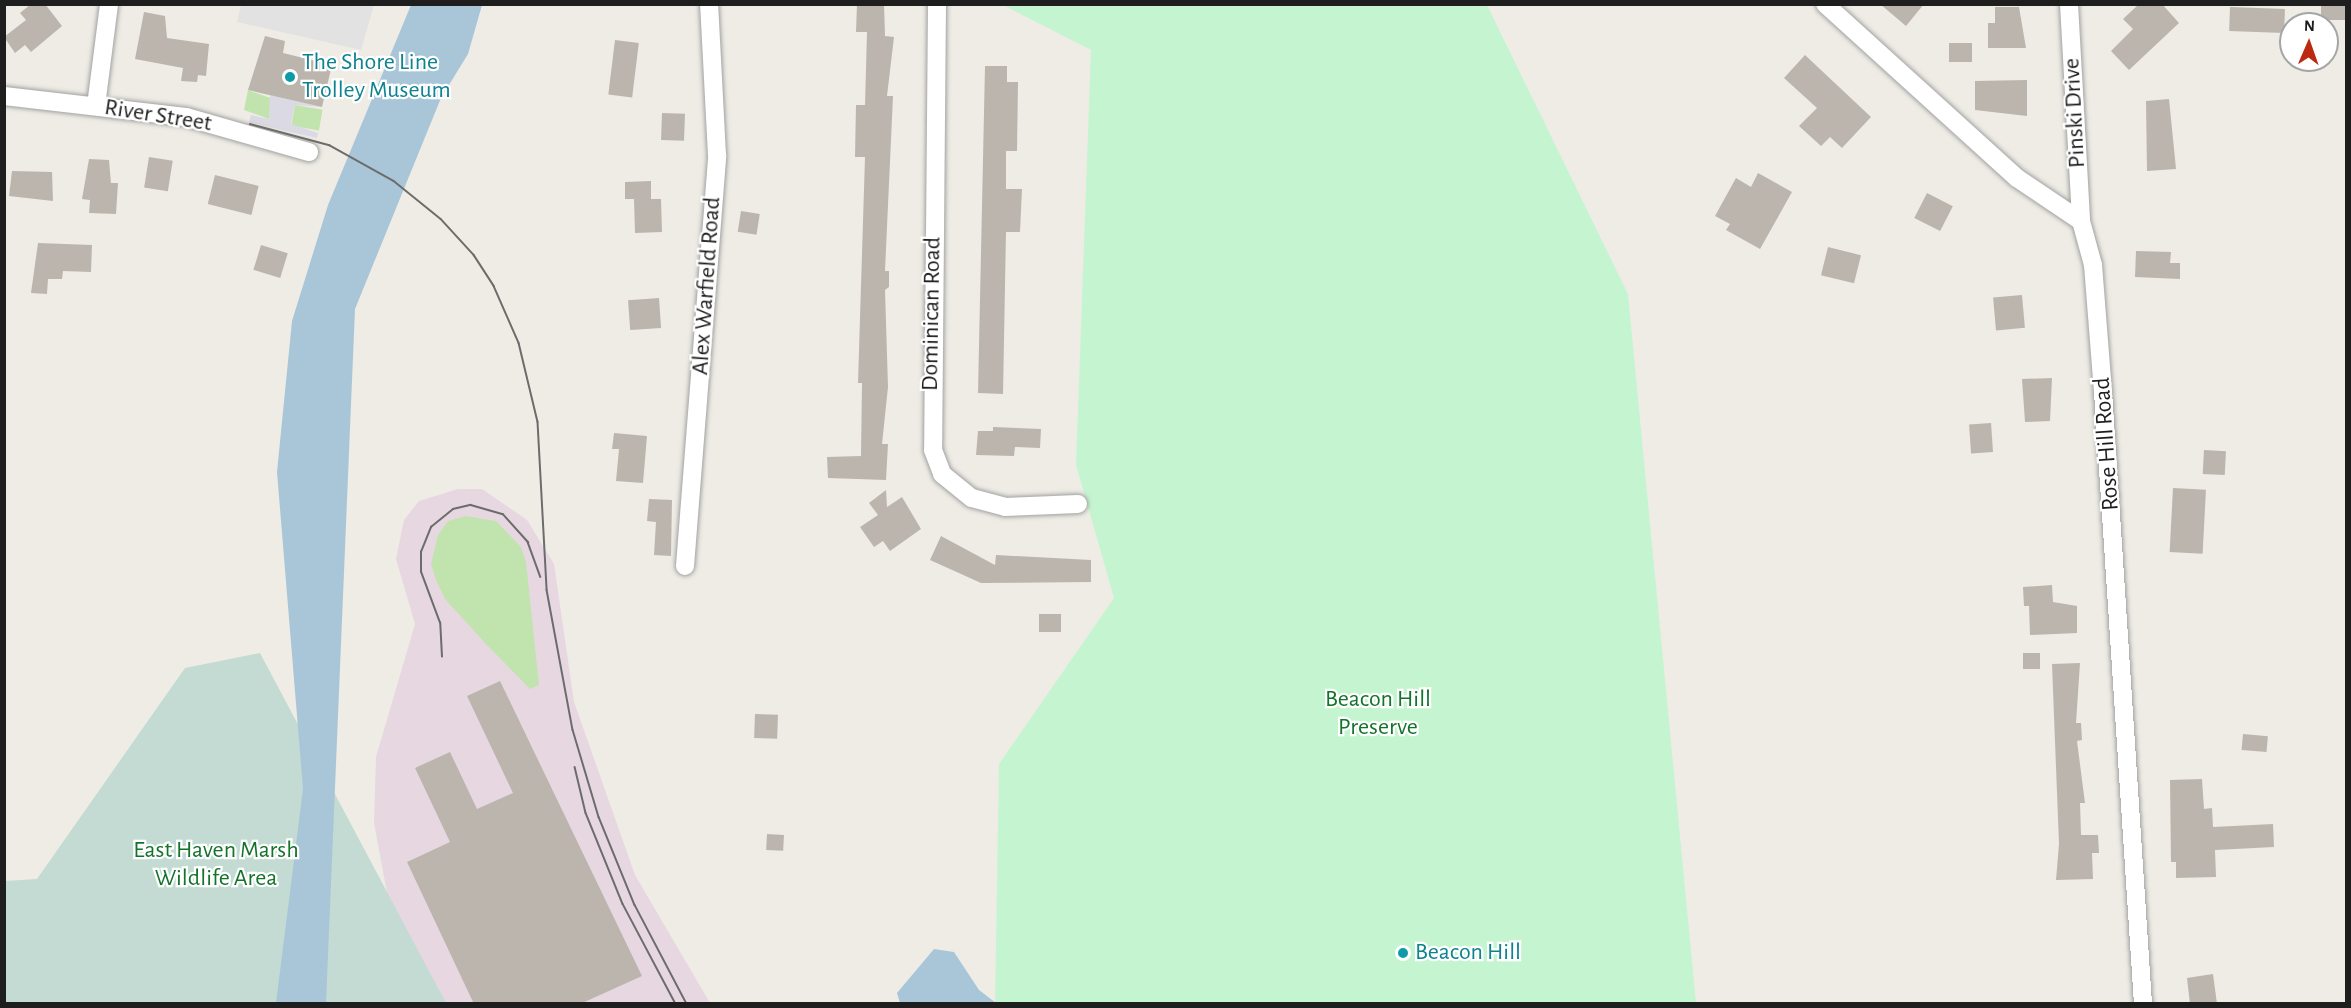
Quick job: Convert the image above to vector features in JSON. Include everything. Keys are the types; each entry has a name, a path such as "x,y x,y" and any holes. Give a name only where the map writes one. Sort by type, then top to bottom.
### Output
{"street":[{"path":"96,106 110,4"},
{"name":"Alex Warfield Road","path":"685,567 717,155 709,4"},
{"name":"Dominican Road","path":"937,4 933,450 942,474 972,498 1005,507 1078,504"},
{"path":"1825,4 2017,178 2081,221"},
{"name":"Pinski Drive","path":"2069,4 2081,221"},
{"name":"River Street","path":"4,96 96,106 212,123 309,152"},
{"name":"Rose Hill Road","path":"2081,221 2092,265 2102,380 2143,1004"}],"shaded area":[{"path":"241,4 374,5 361,50 237,22"},
{"path":"411,5 482,5 468,54 441,98 355,309 326,1003 276,1003 303,789 277,472 292,321 328,205"},
{"path":"270,95 322,107 295,105 291,124 318,133 317,138 249,122 251,115 269,119"},
{"path":"458,489 482,489 527,520 554,564 574,702 635,875 710,1003 444,1003 387,893 374,823 376,757 415,624 396,559 404,520 419,501"},
{"path":"934,949 954,952 979,990 996,1003 900,1003 897,993"}],"green space":[{"name":"Beacon Hill Preserve","path":"1003,5 1487,5 1628,294 1696,1003 995,1004 999,764 1114,598 1076,465 1091,50"},
{"path":"248,90 273,99 269,119 244,110"},
{"path":"295,105 323,110 319,131 291,126"},
{"path":"466,516 496,521 521,547 526,562 539,685 530,689 445,599 436,580 431,564 438,535 448,521"},
{"name":"East Haven Marsh Wildlife Area","path":"260,653 446,1003 5,1004 5,881 37,879 185,668"}],"building":[{"path":"31,4 45,4 62,26 31,52 25,45 15,53 4,37 26,20 20,13"},
{"path":"857,4 884,4 885,36 894,37 887,96 893,96 885,271 889,271 889,287 885,290 888,387 882,444 888,444 886,480 828,478 827,457 861,456 862,383 858,383 865,157 855,157 856,105 865,105 867,32 856,32"},
{"path":"1880,4 1924,4 1906,26"},
{"path":"2139,4 2162,4 2179,23 2129,70 2111,51 2133,29 2123,19"},
{"path":"2321,4 2346,4 2346,20 2339,20 2339,12 2321,12"},
{"path":"1995,7 2019,7 2026,48 1988,48 1988,23 1995,23"},
{"path":"2230,7 2285,9 2285,12 2279,12 2279,33 2229,31"},
{"path":"144,12 165,16 167,38 209,44 206,76 198,75 197,82 181,81 183,68 135,59"},
{"name":"The Shore Line Trolley Museum","path":"265,36 285,41 283,53 332,65 322,107 248,90"},
{"path":"615,40 639,43 632,98 608,95"},
{"path":"1949,43 1972,43 1972,62 1949,62"},
{"path":"1805,55 1871,117 1842,148 1830,137 1821,146 1799,126 1817,108 1784,78"},
{"path":"985,66 1007,66 1007,82 1018,82 1017,151 1006,151 1006,189 1022,189 1020,232 1006,232 1003,394 978,393"},
{"path":"2027,80 2027,116 1975,110 1975,81"},
{"path":"2169,99 2176,169 2147,171 2146,101"},
{"path":"662,113 685,114 684,141 661,140"},
{"path":"149,157 173,161 168,191 144,188"},
{"path":"89,159 109,160 111,183 118,183 116,214 89,213 90,200 82,199"},
{"path":"12,171 52,172 53,201 9,196"},
{"path":"1758,173 1792,192 1760,249 1726,230 1730,224 1715,216 1736,178 1751,187"},
{"path":"215,175 259,186 251,215 208,204"},
{"path":"651,181 651,199 661,199 662,232 635,233 634,199 625,199 625,182"},
{"path":"1927,193 1953,206 1940,231 1914,218"},
{"path":"741,211 760,214 756,235 738,232"},
{"path":"38,243 92,245 91,272 63,271 62,279 48,279 47,294 31,293"},
{"path":"261,245 288,253 280,278 253,270"},
{"path":"1828,247 1861,255 1854,283 1821,275"},
{"path":"2136,251 2171,252 2170,263 2180,263 2180,279 2135,277"},
{"path":"2022,295 2025,328 1996,330 1993,298"},
{"path":"659,298 661,328 630,330 628,300"},
{"path":"2052,378 2050,421 2025,422 2022,379"},
{"path":"1991,423 1993,452 1971,453 1969,425"},
{"path":"993,427 1041,429 1040,448 1015,447 1014,456 976,455 978,431 993,431"},
{"path":"614,433 647,436 643,483 616,481 619,449 612,449"},
{"path":"2204,450 2226,451 2225,475 2203,474"},
{"path":"2173,488 2206,490 2203,554 2170,552"},
{"path":"886,490 887,507 902,497 921,529 890,551 883,541 874,547 860,527 878,515 869,503"},
{"path":"649,499 672,500 671,556 654,555 656,522 647,521"},
{"path":"941,536 995,565 996,555 1091,560 1091,582 981,583 930,560"},
{"path":"2052,585 2053,602 2077,606 2077,633 2030,635 2029,606 2024,606 2023,587"},
{"path":"1039,614 1061,614 1061,632 1039,632"},
{"path":"2023,653 2040,653 2040,669 2023,669"},
{"path":"2080,663 2076,723 2081,723 2082,740 2077,741 2085,803 2080,803 2081,835 2098,835 2099,853 2092,853 2093,879 2056,880 2059,844 2052,664"},
{"path":"500,681 642,976 580,1004 474,1004 407,862 450,842 415,768 450,752 477,809 513,793 467,696"},
{"path":"755,714 778,715 777,739 754,738"},
{"path":"2243,734 2268,736 2267,752 2242,750"},
{"path":"2202,779 2204,809 2212,808 2213,827 2273,824 2274,847 2215,850 2216,877 2176,878 2176,862 2171,862 2170,780"},
{"path":"767,834 784,835 783,851 766,850"},
{"path":"2213,974 2217,1004 2190,1004 2187,978"}],"tram line":[{"path":"250,124 329,145 394,181 441,219 474,255 494,286 519,343 538,422 547,590 573,730 599,817 635,905 687,1004"},
{"path":"442,657 440,623 421,572 421,552 431,527 453,509 471,505 503,514 528,542 541,577"},
{"path":"575,767 586,813 623,904 676,1004"}],"place":[{"name":"The Shore Line Trolley Museum","path":"290,77"},
{"name":"Beacon Hill","path":"1403,953"}]}
